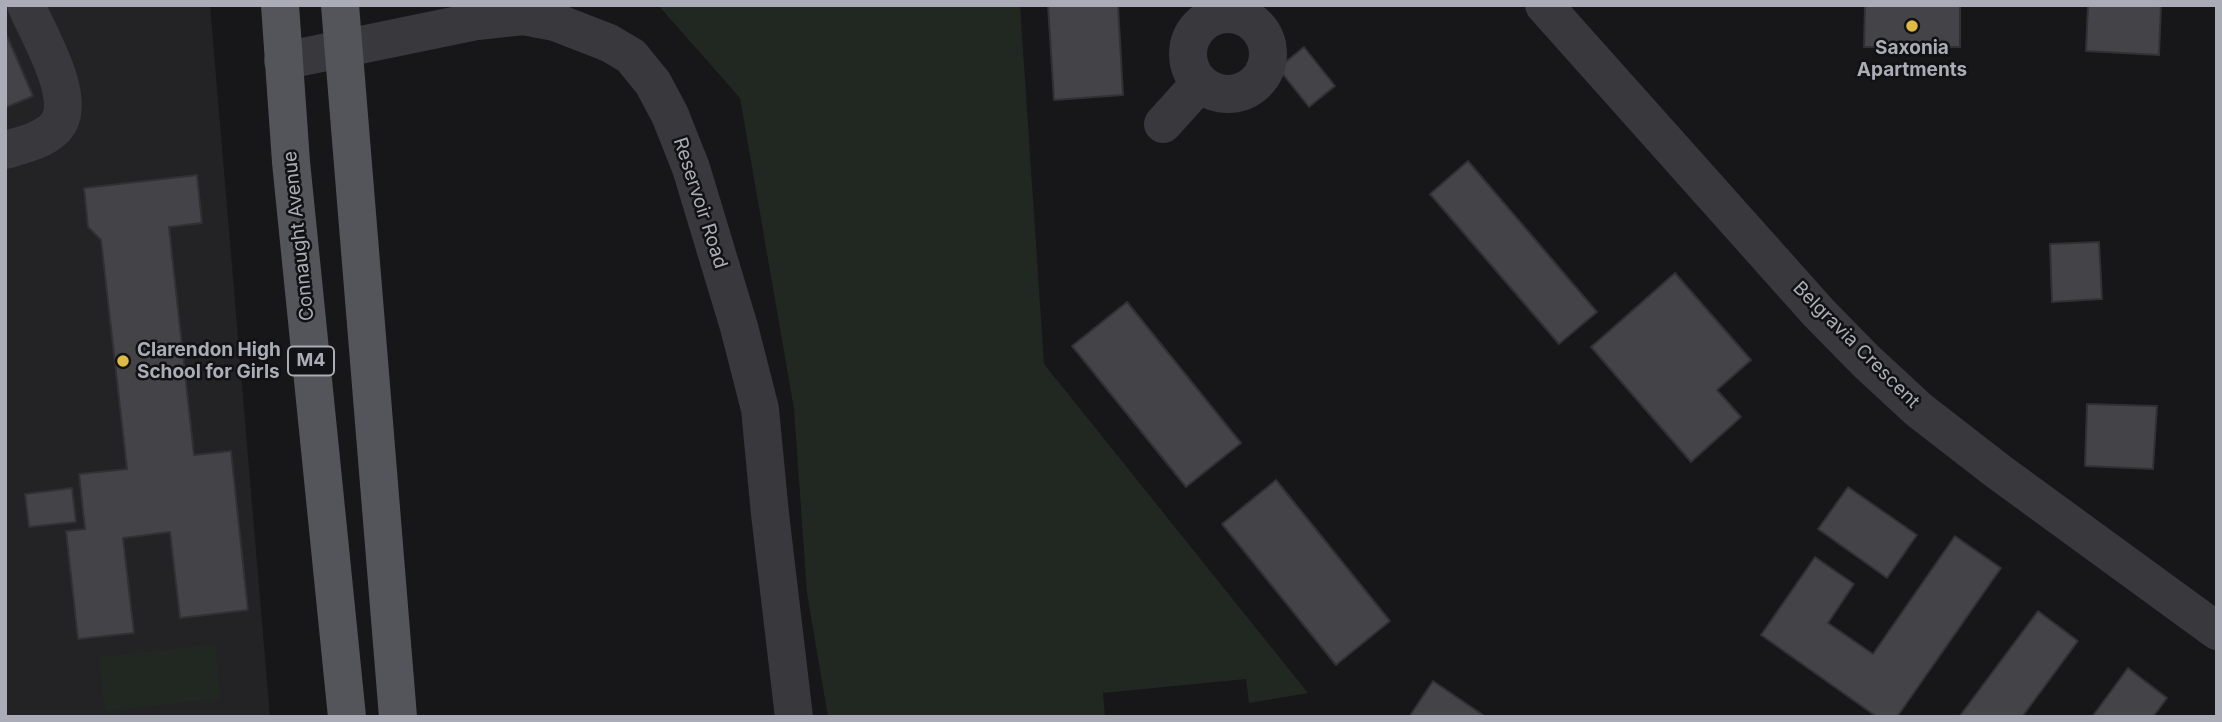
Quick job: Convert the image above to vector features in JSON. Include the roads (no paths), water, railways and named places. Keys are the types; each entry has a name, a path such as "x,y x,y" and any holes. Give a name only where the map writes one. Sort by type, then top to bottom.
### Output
{"main road":[{"name":"Connaught Avenue","path":"280,5 292,175 347,717"},
{"path":"340,5 398,717"}],"street":[{"path":"5,150 43,137 56,127 63,112 63,90 26,5"},
{"name":"Belgravia Crescent","path":"1544,5 1818,312 1866,361 1919,410 1999,472 2217,631"},
{"path":"1264,14 1262,32 1269,57 1258,81 1236,94 1223,94 1200,83 1193,73 1188,50 1198,27 1218,15 1264,14"},
{"name":"Reservoir Road","path":"283,61 477,21 523,16 555,22 608,43 631,56 653,83 670,114 691,168 760,408 794,717"},
{"path":"1163,124 1200,83"}],"place":[{"name":"Saxonia Apartments","path":"1912,26"},
{"name":"Clarendon High School for Girls","path":"123,361"}]}
